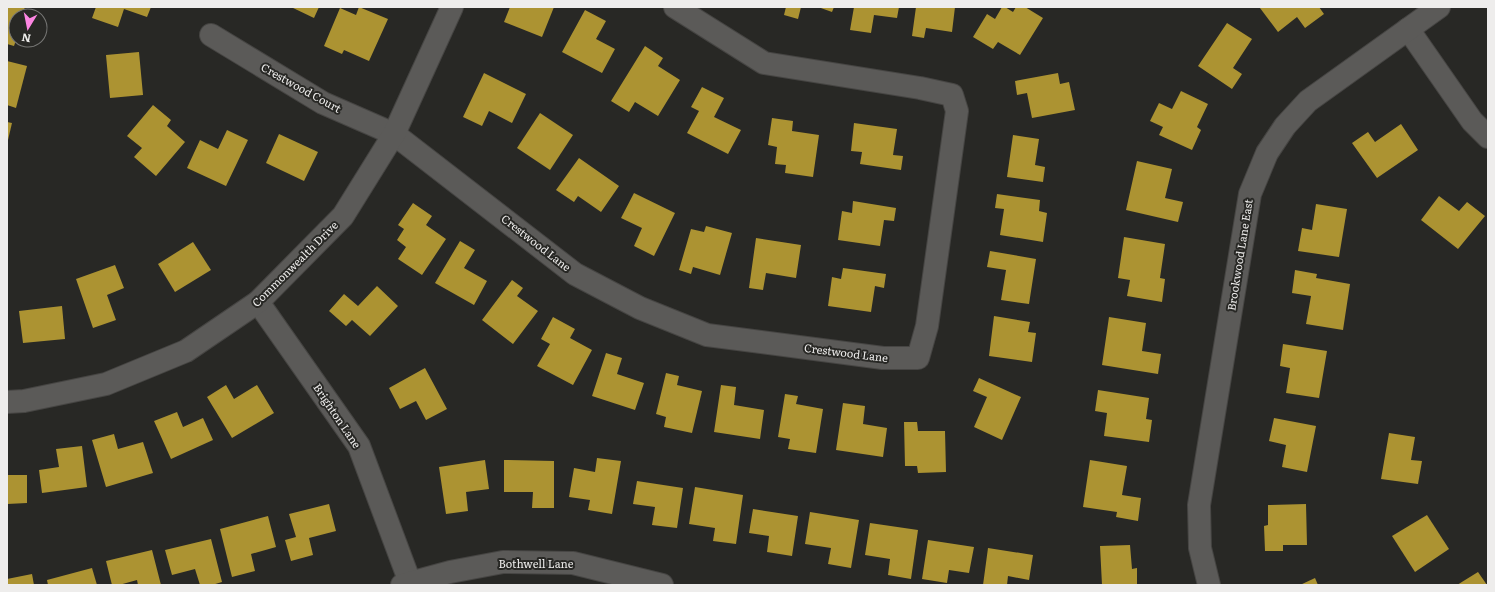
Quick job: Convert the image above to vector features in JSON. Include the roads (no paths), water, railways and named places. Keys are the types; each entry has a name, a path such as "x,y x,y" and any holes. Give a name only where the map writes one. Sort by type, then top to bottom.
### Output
{"street":[{"name":"Commonwealth Drive","path":"7,402 24,401 106,384 186,351 258,302 344,216 394,134 452,7"},
{"name":"Crestwood Lane","path":"394,134 575,274 640,308 707,335 882,358 918,358 927,326 956,119 957,111 952,95 920,88 764,63 675,7"},
{"name":"Brookwood Lane East","path":"1209,585 1200,548 1199,505 1250,194 1267,153 1285,126 1308,102 1439,7"},
{"path":"1408,29 1472,121 1488,137"},
{"name":"Crestwood Court","path":"211,36 323,103 394,134"},
{"name":"Brighton Lane","path":"258,302 359,446 408,584"},
{"name":"Bothwell Lane","path":"408,584 450,572 503,562 573,563 662,585"}]}
